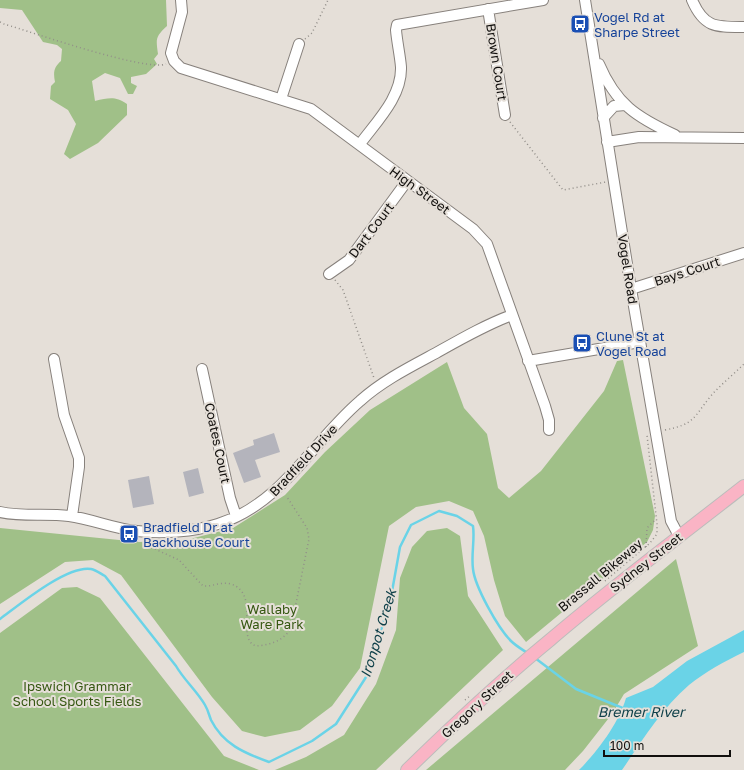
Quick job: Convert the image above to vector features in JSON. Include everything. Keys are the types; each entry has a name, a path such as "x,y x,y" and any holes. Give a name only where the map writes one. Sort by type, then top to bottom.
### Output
{"main road":[{"name":"Sydney Street","path":"549,640 744,486"},
{"name":"Gregory Street","path":"406,770 502,681 549,640"}],"street":[{"path":"174,61 171,53 182,12 181,0"},
{"path":"360,144 393,99 400,83 401,67 396,30 397,25 542,0"},
{"name":"Vogel Road","path":"585,0 613,181 671,521 679,536"},
{"path":"692,0 698,14 710,24 724,27 744,27"},
{"name":"Brown Court","path":"488,9 505,115"},
{"path":"280,99 300,44"},
{"path":"592,50 606,82 624,105 643,119 678,137"},
{"name":"High Street","path":"174,61 181,68 311,110 360,144 407,181 473,229 487,244 550,420 549,430"},
{"path":"603,118 614,106 624,105"},
{"path":"639,137 644,129 643,119"},
{"path":"607,142 639,137 744,138"},
{"name":"Dart Court","path":"330,274 349,260 407,181"},
{"name":"Bays Court","path":"631,290 744,253"},
{"name":"Bradfield Drive","path":"0,512 14,515 51,514 72,516 137,531 184,530 218,524 266,500 296,471 360,401 379,387 398,374 471,334 512,315"},
{"path":"528,361 640,342"},
{"path":"54,359 64,415 77,452 79,463 72,516"},
{"name":"Coates Court","path":"202,369 230,498 236,516"}],"path":[{"path":"300,44 312,33 328,0"},
{"path":"0,22 133,62 160,66 174,61"},
{"path":"505,115 563,190 613,181"},
{"path":"330,274 343,290 379,387"},
{"path":"662,430 678,427 692,421 711,396 744,364"},
{"name":"Brassall Bikeway","path":"601,584 646,547 657,534 657,518 646,439 649,433"},
{"path":"144,544 179,560 203,586 227,583 235,586 246,599 250,642 256,646 267,645 287,634 291,628 309,539 307,528 287,497"},
{"path":"646,547 647,528 657,518"}],"green space":[{"path":"0,0 166,0 167,26 157,38 158,54 154,59 157,64 146,74 131,77 131,83 137,86 133,94 128,94 120,78 105,73 92,81 95,101 108,99 119,100 127,104 127,115 98,143 70,159 64,154 76,124 68,110 50,99 51,86 55,82 55,70 61,61 62,49 57,45 43,42 22,10 0,8"},
{"name":"Wallaby Ware Park","path":"623,360 655,516 653,530 647,542 526,642 505,616 494,580 484,536 473,511 449,501 416,507 389,526 360,668 332,706 300,730 265,737 242,731 212,697 121,575 93,560 65,562 0,604 0,528 139,542 186,540 233,528 285,495 325,452 370,410 447,362 464,408 487,434 498,488 509,498 541,471 604,391 617,361"},
{"path":"447,528 460,536 468,596 503,650 376,770 275,770 306,757 344,735 376,684 396,630 400,578 412,547 427,531"},
{"path":"676,559 698,646 624,694 612,714 583,751 565,770 426,770"},
{"name":"Ipswich Grammar School Sports Fields","path":"77,587 100,598 224,756 259,770 0,770 0,633 62,588"}],"water":[{"name":"Bremer River","path":"744,630 744,652 708,671 679,694 653,725 622,770 579,770 607,737 623,708 626,698 653,687 687,661"}],"building":[{"path":"274,433 280,452 255,460 261,477 244,483 233,453 254,445 253,440"},
{"path":"198,468 204,493 189,497 183,472"},
{"path":"149,476 154,504 133,508 128,480"}],"waterway":[{"name":"Ironpot Creek","path":"0,619 44,587 69,573 81,569 91,569 97,571 105,576 176,666 198,695 206,707 211,720 222,735 235,747 269,762 312,741 336,724 368,674 391,597 400,547 411,525 439,511 457,516 473,526 473,569 482,596 506,635 515,645 529,654"},
{"name":"Ironpot Creek","path":"535,658 576,689 625,709"}],"place":[{"name":"Vogel Rd at Sharpe Street","path":"580,24"},
{"name":"Clune St at Vogel Road","path":"582,343"},
{"name":"Bradfield Dr at Backhouse Court","path":"129,534"}]}
